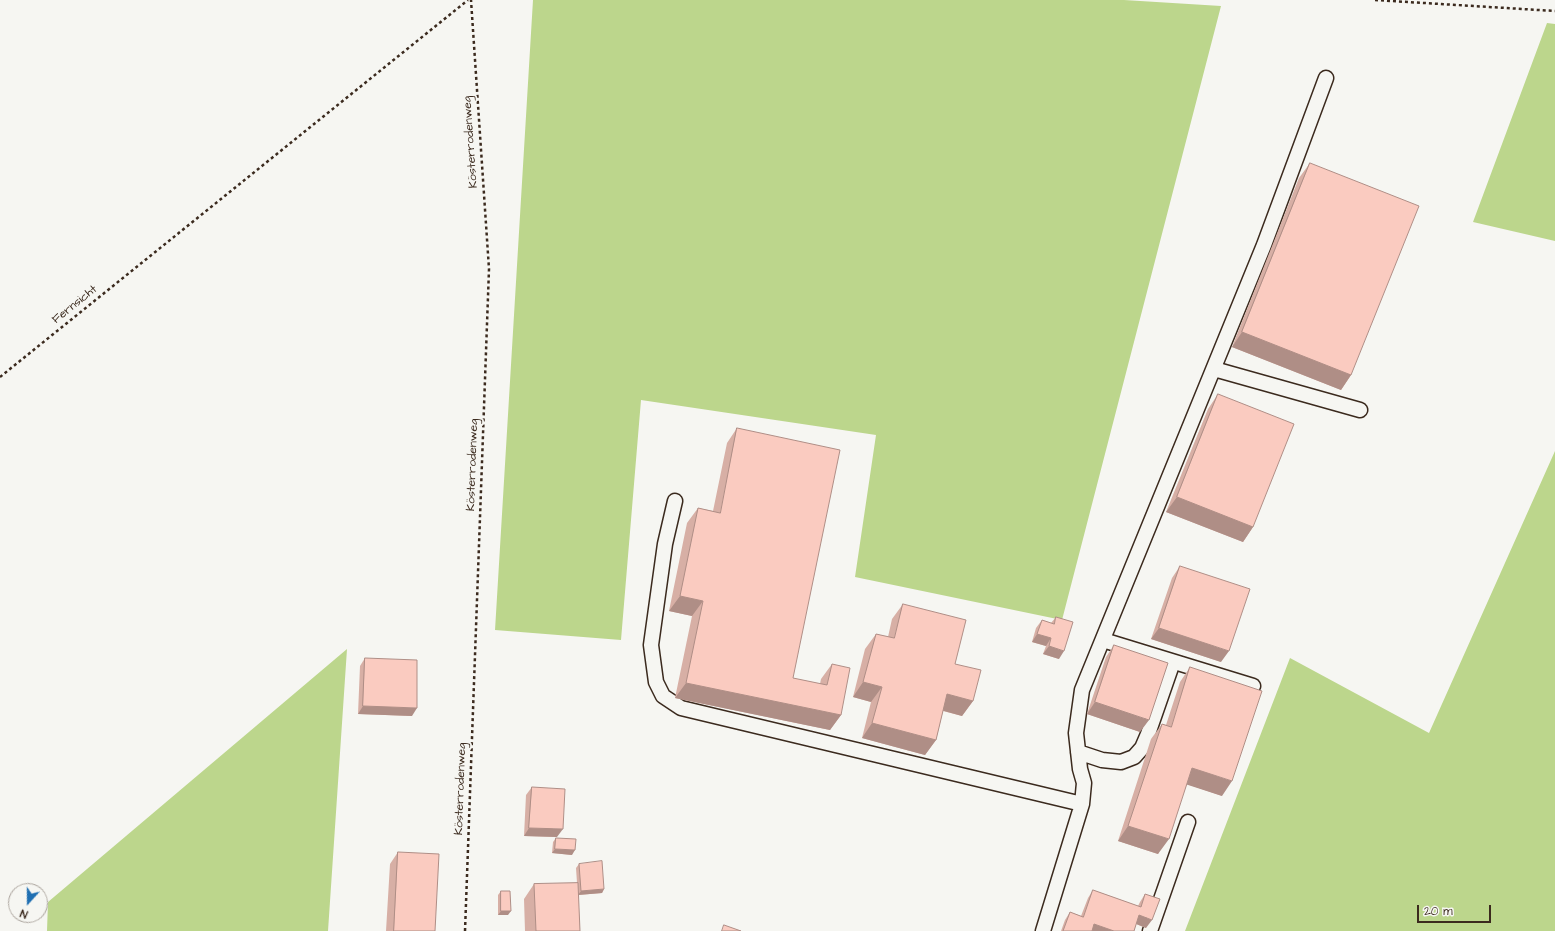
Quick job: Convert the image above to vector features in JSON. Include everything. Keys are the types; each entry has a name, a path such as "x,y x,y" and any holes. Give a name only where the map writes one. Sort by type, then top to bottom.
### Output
{"lane":[{"path":"1042,931 1082,804 1084,783 1080,769 1076,734 1082,690 1264,245 1326,78"},
{"path":"1214,369 1360,410"},
{"path":"674,501 665,544 651,645 656,682 663,696 681,708 1082,804"},
{"path":"1103,640 1253,686"},
{"path":"1078,752 1102,760 1122,762 1134,757 1142,748 1148,734 1173,662"},
{"path":"1150,931 1188,822"}],"path":[{"name":"Fernsicht","path":"0,377 470,0"},
{"name":"Kösterrodenweg","path":"465,931 489,269 470,0"},
{"path":"1375,0 1555,11"}],"green space":[{"path":"533,0 1124,0 1221,6 1062,620 855,577 876,435 641,400 621,640 495,630"},
{"path":"1547,23 1555,24 1555,241 1473,222"},
{"path":"1555,451 1555,931 1185,931 1290,658 1429,733"},
{"path":"347,649 328,931 47,931 48,902"}],"building":[{"path":"1310,163 1419,206 1351,375 1242,332"},
{"path":"1218,394 1294,424 1253,527 1177,497"},
{"path":"737,428 840,450 793,678 827,685 832,664 850,668 841,715 686,683 703,601 680,596 698,508 720,513"},
{"path":"1180,566 1250,589 1229,651 1159,628"},
{"path":"903,604 966,620 955,664 981,670 973,701 947,694 936,740 872,723 882,687 863,682 876,634 894,638"},
{"path":"1056,617 1073,622 1064,651 1049,646 1051,638 1037,634 1042,620 1054,624"},
{"path":"1114,645 1168,663 1149,720 1095,702"},
{"path":"365,658 417,660 417,708 363,706"},
{"path":"1190,667 1262,691 1232,781 1192,768 1169,839 1128,826 1162,724 1171,727"},
{"path":"532,787 565,789 563,829 529,828"},
{"path":"556,838 576,839 575,850 555,849"},
{"path":"398,852 439,854 435,931 394,931"},
{"path":"602,861 604,889 581,891 579,864"},
{"path":"578,883 580,931 536,931 534,884"},
{"path":"1093,890 1141,907 1145,894 1160,899 1152,920 1139,915 1134,931 1114,931 1094,924 1092,931 1063,931 1070,912 1083,917"},
{"path":"501,891 510,891 511,911 501,911"},
{"path":"724,925 741,931 722,931"}]}
